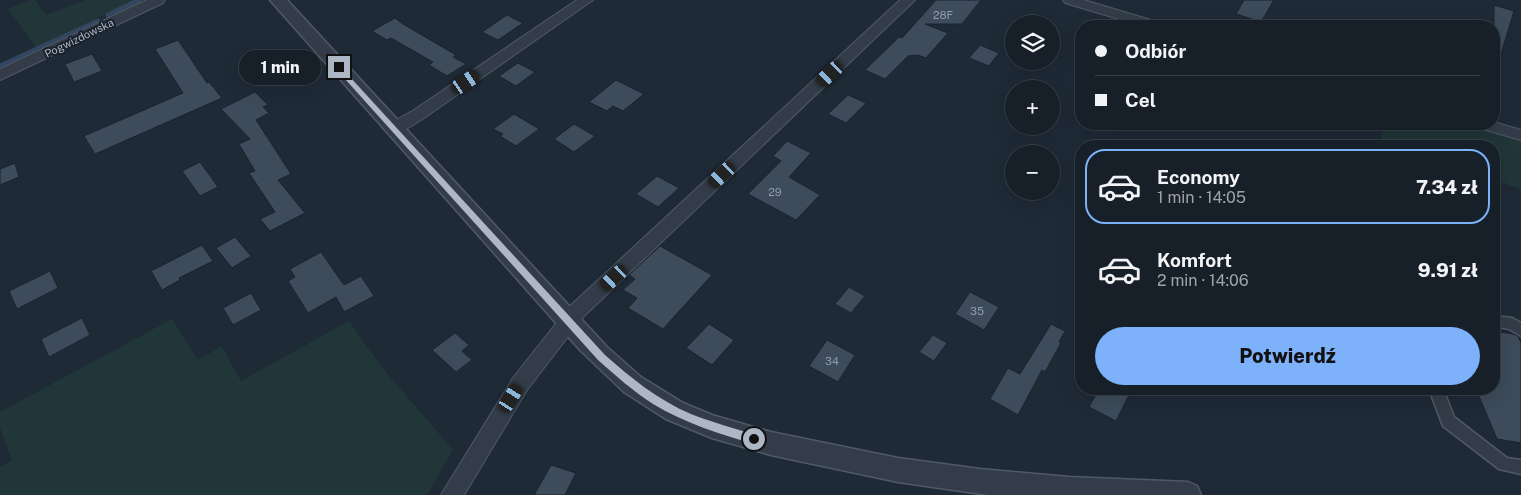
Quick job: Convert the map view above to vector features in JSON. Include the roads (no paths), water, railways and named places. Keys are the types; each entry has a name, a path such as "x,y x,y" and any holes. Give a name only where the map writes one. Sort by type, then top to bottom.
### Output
{"street":[{"name":"Pogwizdowska","path":"0,75 158,0"},
{"path":"278,0 567,321 602,358 633,385 657,401 686,416 722,430 866,465 953,479 1188,495"},
{"path":"394,128 419,114 586,0"},
{"path":"452,495 520,384 551,346 567,321 908,0"},
{"path":"1070,0 1136,20"},
{"path":"1500,129 1521,135"},
{"path":"1500,322 1512,324 1521,330"},
{"path":"1438,395 1448,421 1504,464 1521,467"}],"waterway":[{"path":"108,15 139,0"},
{"path":"0,66 98,21"}]}
